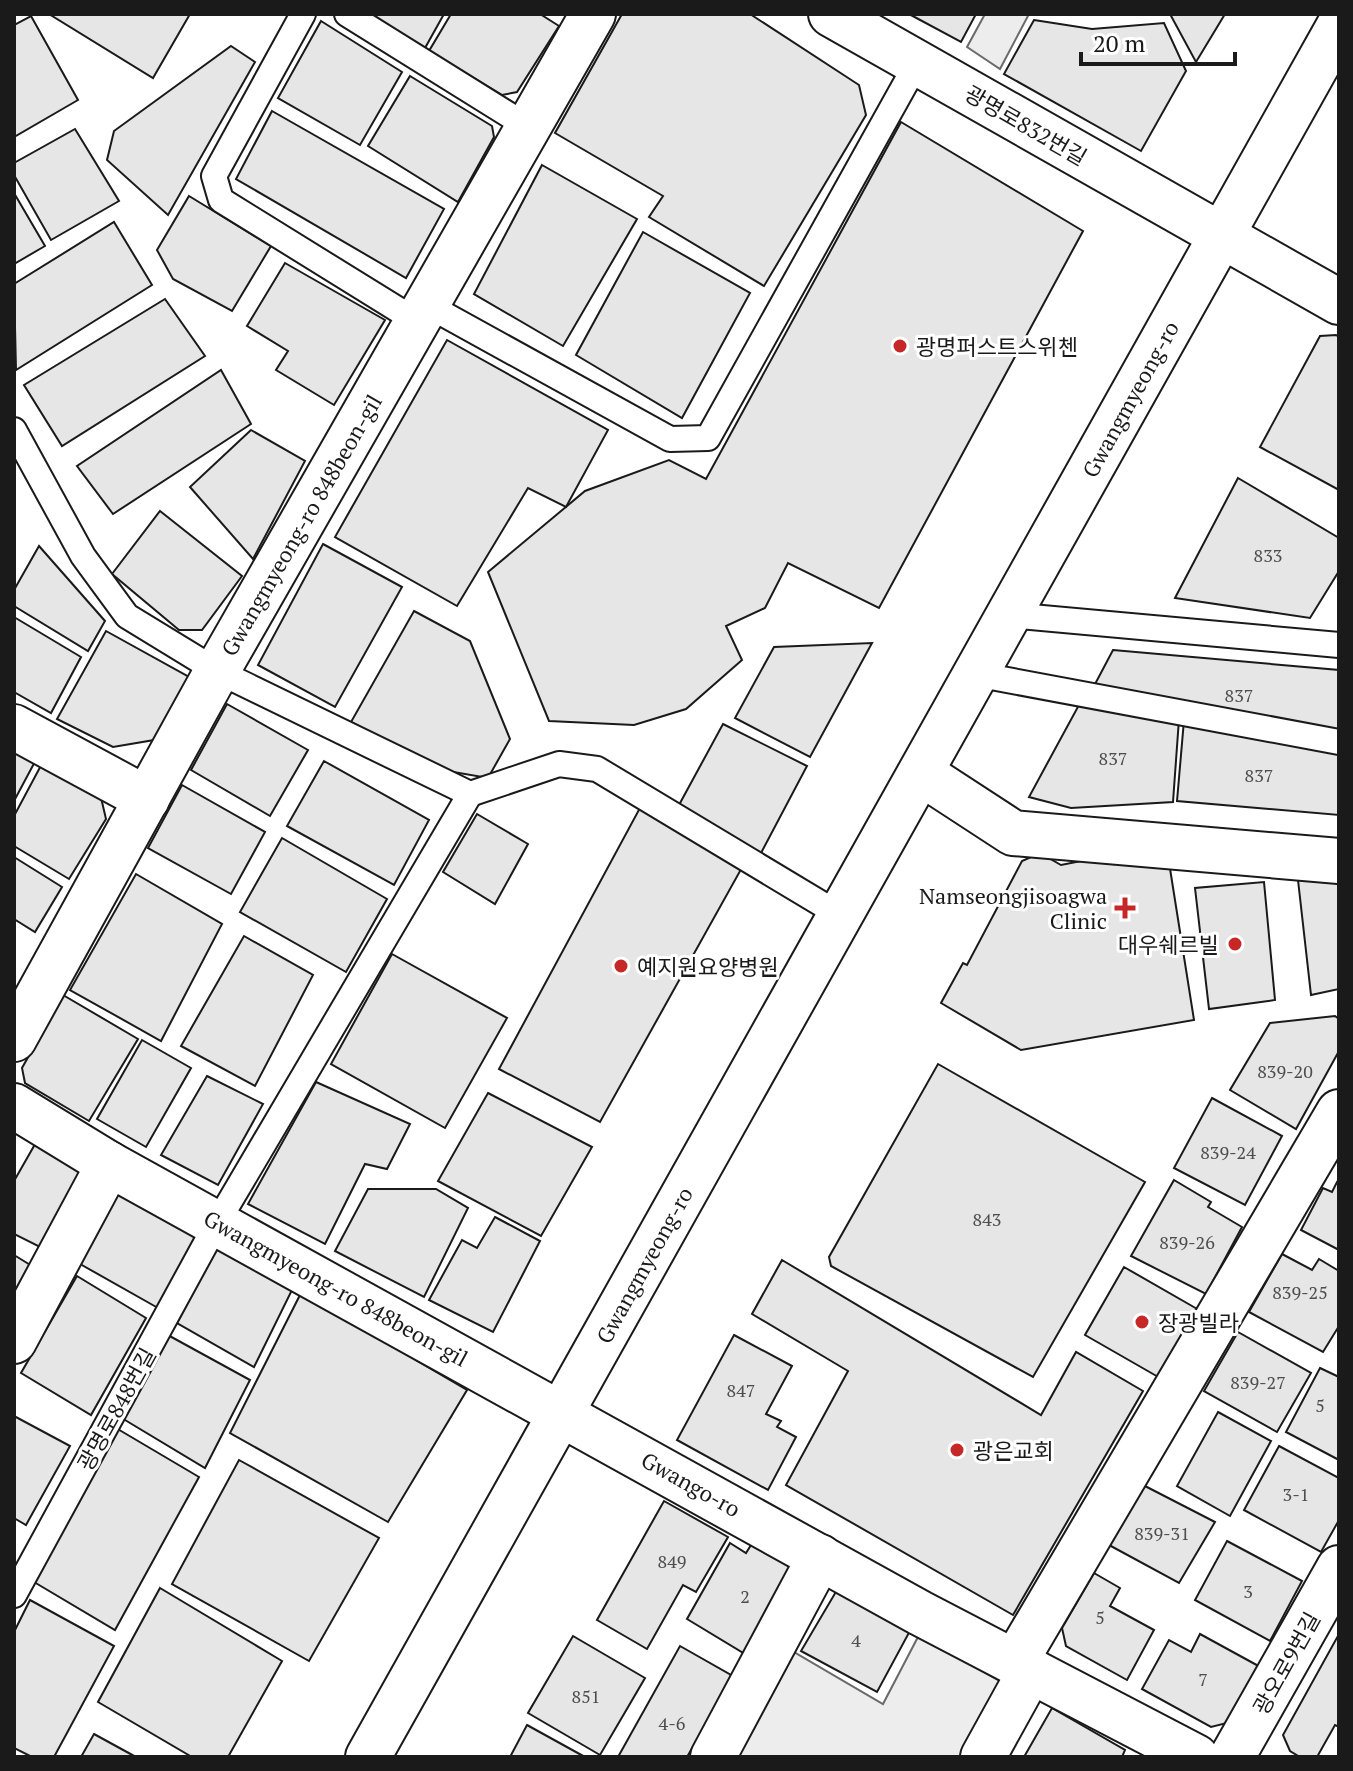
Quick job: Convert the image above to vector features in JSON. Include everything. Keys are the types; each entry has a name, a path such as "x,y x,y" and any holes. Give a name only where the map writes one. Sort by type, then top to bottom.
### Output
{"street":[{"name":"Gwangmyeong-ro 848beon-gil","path":"14,1039 217,671 593,14"},
{"name":"광명로832번길","path":"831,14 1339,302"},
{"name":"Gwangmyeong-ro","path":"368,1757 1339,26"},
{"path":"14,727 147,799"},
{"path":"921,773 1013,833 1339,861"},
{"name":"Gwangmyeong-ro 848beon-gil","path":"14,1106 109,1164 562,1411"},
{"path":"983,1757 1023,1666 1339,1112"},
{"path":"14,1341 109,1164"},
{"name":"Gwango-ro","path":"562,1411 820,1557 1196,1757"},
{"path":"713,1757 820,1557"},
{"name":"광오로9번길","path":"1232,1757 1339,1568"}],"lane":[{"path":"303,14 214,176 221,200 423,314 670,439 708,438 917,63"},
{"path":"347,14 530,128"},
{"path":"14,430 83,556 127,616 217,671 470,794 559,764 597,769 840,915"},
{"path":"1009,615 1339,645"},
{"path":"975,674 1339,742"},
{"name":"광명로848번길","path":"14,1595 217,1223 470,794"}],"shaded area":[{"path":"985,14 1029,14 1000,69 967,47"},
{"path":"919,1635 1003,1683 963,1757 736,1757 792,1651 883,1704"}],"building":[{"path":"49,14 190,14 153,78"},
{"path":"368,14 444,14 425,48"},
{"path":"451,14 540,14 559,26 517,92 502,95 429,51"},
{"path":"622,14 750,14 859,85 866,115 764,286 649,217 663,196 555,133"},
{"path":"909,14 976,14 961,42"},
{"path":"1170,14 1225,14 1196,62"},
{"path":"31,16 78,100 14,137 14,25"},
{"path":"1034,20 1092,29 1164,23 1186,71 1141,151 1004,74"},
{"path":"321,21 402,72 360,145 278,98"},
{"path":"231,46 255,62 168,215 107,160 114,131"},
{"path":"410,76 492,126 494,137 458,202 368,146"},
{"path":"272,111 444,209 406,278 236,179"},
{"name":"광명퍼스트스위첸","path":"901,122 1083,231 879,608 788,563 765,608 726,626 742,660 686,709 634,725 549,721 488,572 585,491 669,460 706,479"},
{"path":"75,129 119,201 51,240 14,175 14,163"},
{"path":"542,165 637,219 563,346 474,294"},
{"path":"14,193 45,246 14,264"},
{"path":"189,196 271,246 232,311 173,279 157,250"},
{"path":"114,222 152,285 16,370 14,284"},
{"path":"643,232 750,293 682,418 576,355"},
{"path":"285,263 385,320 334,405 276,370 288,351 247,326"},
{"path":"165,299 205,356 62,446 24,385"},
{"path":"1320,336 1339,337 1339,490 1260,447"},
{"path":"447,340 608,430 566,507 528,488 457,606 335,537"},
{"path":"221,370 251,424 113,514 77,466"},
{"path":"251,430 305,461 253,559 190,487"},
{"path":"1238,478 1339,538 1339,571 1310,618 1175,598"},
{"path":"160,511 242,576 202,630 179,630 112,574"},
{"path":"323,544 402,587 335,707 258,665"},
{"path":"39,546 105,621 88,651 14,606 14,590"},
{"path":"414,611 470,641 510,739 488,778 436,769 351,722"},
{"path":"14,617 81,657 51,713 14,692"},
{"path":"106,631 189,677 154,740 113,747 57,719"},
{"path":"872,643 810,757 735,718 774,647"},
{"path":"1113,650 1339,670 1339,733 1094,686"},
{"path":"1080,703 1179,719 1173,802 1071,808 1029,797"},
{"path":"227,704 308,750 270,816 191,770"},
{"path":"1184,720 1339,750 1339,815 1177,801"},
{"path":"723,724 807,766 761,853 679,805"},
{"path":"14,743 38,756 14,801"},
{"path":"45,758 99,789 106,819 69,879 14,846 14,816"},
{"path":"324,761 429,820 394,885 287,826"},
{"path":"182,785 265,832 231,894 148,848"},
{"name":"예지원요양병원","path":"641,806 744,864 600,1122 499,1069"},
{"path":"477,814 528,844 495,904 443,872"},
{"path":"282,838 387,899 346,972 240,912"},
{"path":"1040,853 1061,865 1112,855 1114,864 1168,856 1194,1020 1021,1050 941,1003 963,963 967,965 1022,861"},
{"path":"14,857 62,887 35,932 14,919"},
{"path":"136,874 222,924 161,1041 70,990"},
{"path":"1339,878 1339,989 1311,995 1298,880"},
{"name":"대우쉐르빌","path":"1264,882 1275,1000 1209,1009 1195,888"},
{"path":"244,936 313,975 255,1086 181,1046"},
{"path":"392,954 507,1018 445,1128 331,1064"},
{"path":"63,995 138,1039 89,1121 25,1083 22,1068"},
{"path":"1335,1016 1339,1019 1339,1051 1296,1129 1230,1090 1270,1023"},
{"path":"142,1040 191,1068 146,1147 97,1119"},
{"path":"938,1064 1145,1182 1033,1377 831,1266 829,1257"},
{"path":"207,1076 263,1104 218,1185 161,1155"},
{"path":"316,1082 410,1124 387,1169 365,1164 325,1244 248,1204"},
{"path":"488,1093 592,1147 541,1236 438,1181"},
{"path":"1212,1098 1282,1136 1245,1205 1174,1168"},
{"path":"38,1139 87,1171 44,1249 14,1234 14,1181"},
{"path":"1174,1180 1211,1202 1208,1207 1242,1227 1206,1294 1131,1256"},
{"path":"118,1182 199,1231 158,1308 73,1260"},
{"path":"1337,1182 1339,1250 1301,1230 1323,1188 1332,1192"},
{"path":"368,1189 436,1189 468,1208 424,1297 335,1251"},
{"path":"495,1217 540,1241 493,1332 429,1300 462,1240 477,1248"},
{"path":"218,1246 292,1290 254,1367 177,1323"},
{"path":"1282,1254 1312,1270 1319,1259 1339,1271 1339,1326 1323,1352 1249,1312"},
{"path":"14,1255 32,1266 14,1298"},
{"name":"광은교회","path":"782,1260 1041,1415 1076,1352 1143,1391 1013,1615 786,1485 848,1371 752,1314"},
{"name":"장광빌라","path":"1124,1267 1199,1310 1160,1378 1085,1335"},
{"path":"77,1276 146,1318 91,1415 21,1373"},
{"path":"301,1293 467,1390 388,1522 230,1433"},
{"path":"1238,1332 1311,1373 1277,1432 1204,1391"},
{"path":"166,1334 250,1380 205,1468 120,1417"},
{"path":"734,1335 792,1366 766,1414 781,1421 777,1427 796,1437 768,1490 677,1440"},
{"path":"1320,1368 1339,1377 1339,1460 1286,1432"},
{"path":"1218,1412 1271,1441 1230,1516 1177,1486"},
{"path":"14,1416 70,1446 26,1525 14,1518"},
{"path":"116,1428 199,1477 115,1630 34,1582"},
{"path":"1279,1446 1339,1478 1339,1520 1321,1552 1244,1510"},
{"path":"239,1460 379,1538 309,1661 172,1584"},
{"path":"1143,1485 1215,1522 1179,1583 1109,1545"},
{"path":"664,1501 728,1537 696,1592 683,1585 647,1649 597,1620"},
{"path":"1227,1541 1302,1581 1270,1641 1195,1600"},
{"path":"730,1543 746,1553 751,1545 803,1574 755,1660 687,1619"},
{"path":"1094,1573 1120,1588 1110,1606 1154,1630 1127,1680 1066,1646 1062,1628"},
{"path":"160,1588 282,1661 228,1757 192,1757 98,1702"},
{"path":"837,1590 911,1629 877,1692 801,1651"},
{"path":"30,1600 114,1646 54,1757 32,1757 14,1748 14,1632"},
{"path":"1200,1634 1264,1669 1235,1721 1211,1727 1142,1689 1169,1640 1191,1652"},
{"path":"1339,1634 1339,1727 1335,1725 1317,1757 1300,1757 1290,1751 1283,1735"},
{"path":"573,1636 645,1678 600,1755 528,1713"},
{"path":"680,1646 731,1675 726,1689 687,1757 618,1757"},
{"path":"1052,1708 1125,1750 1122,1757 1024,1757"},
{"path":"527,1725 585,1757 510,1757"},
{"path":"94,1734 136,1757 81,1757"}],"place":[{"name":"광명퍼스트스위첸","path":"900,346"},
{"name":"Namseongjisoagwa Clinic","path":"1125,908"},
{"name":"대우쉐르빌","path":"1235,944"},
{"name":"예지원요양병원","path":"621,966"},
{"name":"장광빌라","path":"1142,1322"},
{"name":"광은교회","path":"957,1450"}]}
